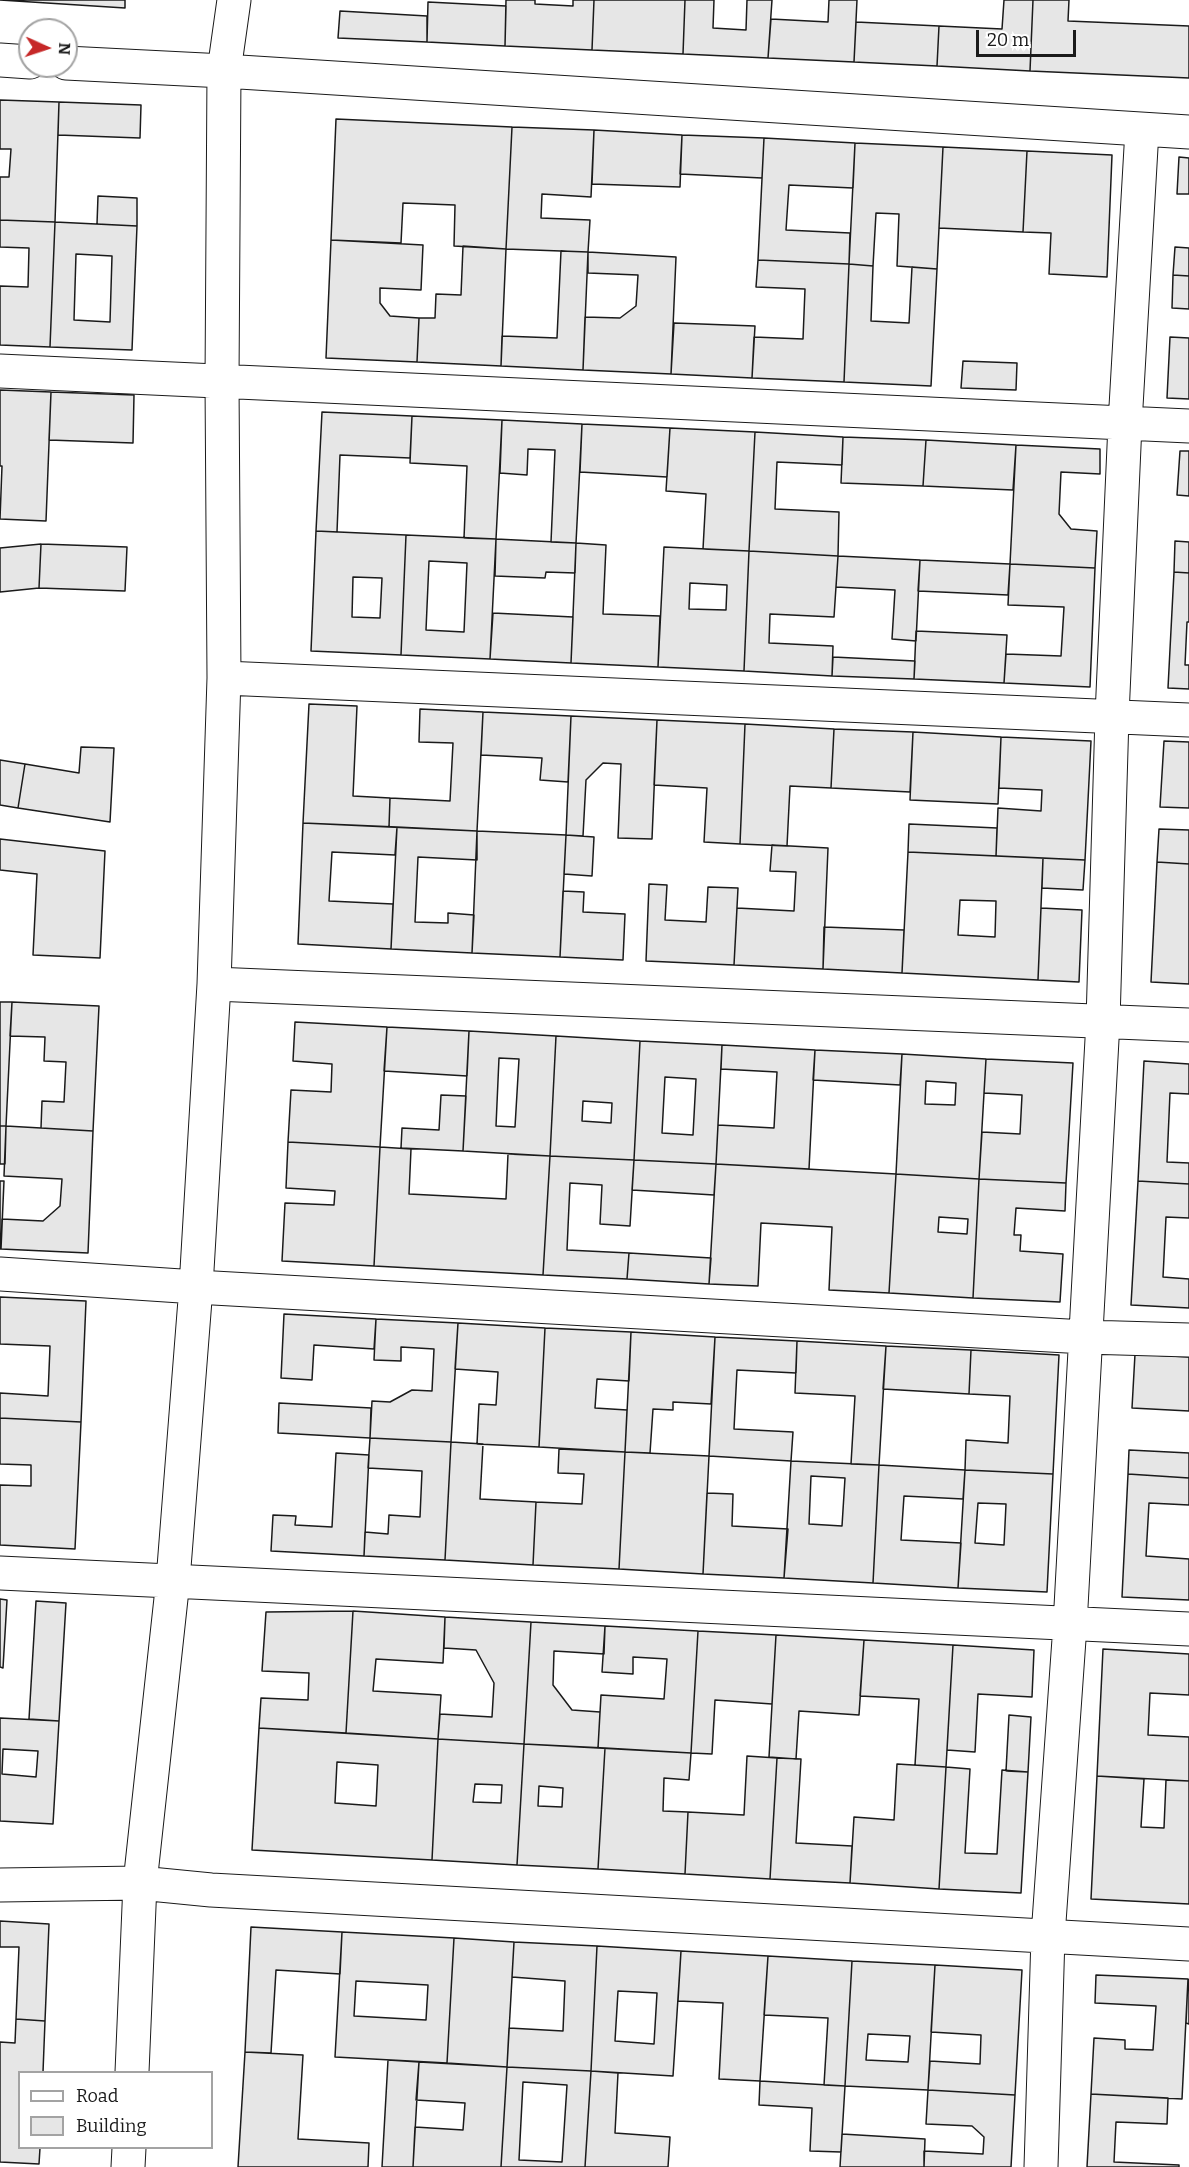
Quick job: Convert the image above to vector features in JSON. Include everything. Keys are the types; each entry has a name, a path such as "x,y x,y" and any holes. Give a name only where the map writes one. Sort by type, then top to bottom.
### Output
{"street":[{"path":"132,2071 140,1884 173,1580 196,1287 214,984 224,678 222,381 224,71 234,0"},
{"path":"0,60 18,61"},
{"path":"78,64 1189,132"},
{"path":"1041,2167 1048,1936 1070,1625 1103,1021 1112,716 1125,423 1142,130"},
{"path":"0,371 1189,426"},
{"path":"224,678 1189,720"},
{"path":"214,984 1189,1025"},
{"path":"0,1274 1085,1337 1189,1340"},
{"path":"0,1573 1189,1629"},
{"path":"0,1885 140,1884 212,1890 1189,1944"},
{"path":"128,2167 129,2149"}],"building":[{"path":"0,0 125,0 125,8"},
{"path":"506,0 535,0 535,4 573,6 573,0 594,0 592,50 505,46"},
{"path":"594,0 685,0 683,54 592,50"},
{"path":"685,0 714,0 713,28 746,30 747,0 772,0 768,58 683,54"},
{"path":"829,0 857,0 854,62 768,58 771,19 828,22"},
{"path":"1004,0 1033,0 1030,71 937,66 939,26 1002,29"},
{"path":"1033,0 1069,0 1068,21 1189,26 1189,78 1030,71"},
{"path":"428,2 506,6 505,46 427,42"},
{"path":"340,11 427,16 427,42 338,38"},
{"path":"856,22 939,26 937,66 854,62"},
{"path":"0,100 59,102 55,222 0,220 0,177 9,177 11,149 0,149"},
{"path":"59,102 141,105 140,138 58,135"},
{"path":"336,119 512,127 506,249 454,246 455,205 403,203 401,243 331,240"},
{"path":"512,127 594,130 591,197 542,194 541,218 590,220 588,252 506,249"},
{"path":"594,130 682,135 680,187 592,184"},
{"path":"682,135 764,138 762,178 680,174"},
{"path":"764,138 855,143 853,188 789,185 786,230 850,233 849,264 758,260"},
{"path":"855,143 943,147 937,269 897,266 899,214 876,213 873,266 849,264"},
{"path":"943,147 1027,151 1023,232 939,228"},
{"path":"1027,151 1112,155 1107,277 1049,274 1051,233 1023,232"},
{"path":"1179,157 1189,158 1189,194 1177,194"},
{"path":"98,196 137,198 137,226 97,224"},
{"path":"0,220 55,222 50,347 0,345 0,286 28,287 29,248 0,247"},
{"path":"55,222 137,226 132,350 50,347","holes":["76,254 112,256 110,322 74,320"]},
{"path":"331,240 423,245 421,290 380,288 380,303 390,316 419,318 417,362 326,358"},
{"path":"463,246 506,249 501,366 417,362 419,318 435,318 436,294 461,295"},
{"path":"1175,247 1189,248 1189,276 1173,275"},
{"path":"561,251 588,252 583,370 501,366 502,336 557,338"},
{"path":"588,252 676,257 671,374 583,370 585,317 620,318 636,306 638,275 588,273"},
{"path":"758,260 849,264 844,382 752,378 754,337 803,339 805,289 756,287"},
{"path":"849,264 873,266 871,321 909,323 912,267 937,269 931,386 844,382"},
{"path":"1173,275 1189,276 1189,309 1172,308"},
{"path":"674,323 755,326 752,378 671,374"},
{"path":"1170,337 1189,338 1189,399 1167,398"},
{"path":"963,361 1017,363 1016,390 961,388"},
{"path":"0,390 51,392 46,521 0,519 2,466 0,466"},
{"path":"51,392 134,395 133,443 49,440"},
{"path":"322,412 412,416 410,458 340,455 337,532 316,531"},
{"path":"412,416 502,420 496,539 464,538 467,466 410,463"},
{"path":"502,420 582,424 576,543 551,542 555,450 528,449 527,475 500,473"},
{"path":"582,424 670,428 667,477 580,472"},
{"path":"670,428 755,432 749,551 703,549 706,494 666,491"},
{"path":"755,432 843,437 842,465 777,462 775,509 839,512 838,556 749,551"},
{"path":"843,437 926,440 923,486 841,483"},
{"path":"926,440 1016,445 1013,490 923,486"},
{"path":"1016,445 1100,449 1100,474 1061,472 1059,514 1071,529 1097,531 1095,568 1010,564"},
{"path":"1180,451 1189,451 1189,496 1177,495"},
{"path":"316,531 406,535 401,655 311,651","holes":["353,577 382,578 380,618 352,617"]},
{"path":"406,535 496,539 490,659 401,655","holes":["429,561 467,563 464,632 426,630"]},
{"path":"496,539 576,543 575,573 546,572 545,578 495,576"},
{"path":"1175,541 1189,542 1189,573 1174,572"},
{"path":"576,543 606,545 603,614 660,616 658,667 571,663"},
{"path":"41,544 39,588 0,592 0,548"},
{"path":"41,544 127,547 125,591 39,588"},
{"path":"664,547 749,551 744,671 658,667","holes":["690,583 727,585 726,610 689,609"]},
{"path":"749,551 838,556 834,617 770,614 769,643 833,646 832,676 744,671"},
{"path":"838,556 920,560 916,641 892,639 895,590 836,587"},
{"path":"920,560 1010,564 1008,595 918,591"},
{"path":"1010,564 1095,568 1090,687 1004,683 1006,654 1061,656 1064,607 1008,605"},
{"path":"1174,572 1189,573 1189,622 1187,622 1185,665 1189,665 1189,689 1168,688"},
{"path":"493,613 573,617 571,663 490,659"},
{"path":"916,631 1007,635 1004,683 914,679"},
{"path":"833,657 915,661 914,679 832,676"},
{"path":"309,704 357,706 353,796 390,798 389,827 303,823"},
{"path":"420,709 483,712 477,831 389,827 390,798 450,801 453,743 419,742"},
{"path":"483,712 571,716 568,782 540,780 542,758 481,755"},
{"path":"571,716 657,720 652,839 618,838 621,764 603,763 586,780 583,836 566,835"},
{"path":"657,720 745,724 740,844 704,842 707,788 654,785"},
{"path":"745,724 834,729 831,788 790,786 787,846 740,844"},
{"path":"834,729 913,732 910,792 831,788"},
{"path":"913,732 1001,737 998,804 910,800"},
{"path":"1001,737 1091,741 1085,860 996,856 998,808 1041,811 1042,790 999,788"},
{"path":"1164,741 1189,742 1189,808 1160,807"},
{"path":"81,747 114,748 110,822 18,808 25,764 79,773"},
{"path":"0,760 25,764 18,808 0,805"},
{"path":"303,823 397,827 395,855 332,852 329,901 393,904 391,949 298,944"},
{"path":"909,824 997,828 996,856 908,852"},
{"path":"397,827 477,831 477,860 418,857 415,922 448,923 448,913 474,915 472,953 391,949"},
{"path":"1159,829 1189,830 1189,864 1157,862"},
{"path":"477,831 566,835 560,957 472,953"},
{"path":"566,835 594,837 592,876 564,874"},
{"path":"0,839 105,851 100,958 33,955 37,874 0,870"},
{"path":"772,845 828,848 823,969 734,965 737,908 794,911 796,872 770,871"},
{"path":"908,852 1043,858 1038,980 902,973","holes":["960,900 996,901 995,937 958,935"]},
{"path":"1043,858 1085,860 1083,890 1042,888"},
{"path":"1157,862 1189,864 1189,984 1151,982"},
{"path":"649,884 667,885 665,920 706,922 708,887 738,888 734,965 646,961"},
{"path":"563,891 584,892 583,912 625,914 623,960 560,957"},
{"path":"1041,908 1082,910 1079,982 1038,980"},
{"path":"824,927 904,930 902,973 823,969"},
{"path":"0,1002 12,1002 6,1126 0,1126"},
{"path":"12,1002 99,1006 93,1131 41,1128 42,1101 64,1102 66,1062 44,1061 45,1037 10,1036"},
{"path":"295,1022 387,1027 380,1147 288,1142 291,1090 331,1092 332,1064 293,1061"},
{"path":"387,1027 469,1031 467,1076 384,1071"},
{"path":"469,1031 556,1036 550,1156 463,1151","holes":["499,1058 519,1059 515,1127 496,1126"]},
{"path":"556,1036 640,1041 634,1160 550,1156","holes":["583,1101 612,1103 611,1123 582,1121"]},
{"path":"640,1041 722,1045 716,1164 634,1160","holes":["665,1077 696,1079 693,1135 662,1133"]},
{"path":"722,1045 815,1050 809,1169 716,1164 718,1125 774,1128 777,1072 721,1069"},
{"path":"815,1050 902,1054 900,1085 813,1080"},
{"path":"902,1054 986,1059 979,1179 896,1174","holes":["926,1081 956,1083 955,1105 925,1104"]},
{"path":"986,1059 1073,1063 1066,1183 979,1179 982,1132 1020,1134 1022,1095 984,1093"},
{"path":"1144,1061 1189,1064 1189,1094 1170,1093 1167,1162 1189,1163 1189,1184 1138,1181"},
{"path":"441,1095 466,1096 463,1151 401,1148 402,1128 439,1130"},
{"path":"0,1126 6,1126 5,1164 0,1164"},
{"path":"6,1126 93,1131 88,1253 1,1249 2,1219 43,1221 60,1206 62,1179 4,1176"},
{"path":"288,1142 380,1147 374,1266 282,1261 285,1203 334,1205 335,1191 286,1188"},
{"path":"380,1147 411,1149 409,1194 506,1199 508,1154 550,1156 543,1275 374,1266"},
{"path":"550,1156 634,1160 630,1226 600,1224 602,1185 570,1183 567,1250 629,1253 627,1279 543,1275"},
{"path":"634,1160 716,1164 714,1195 632,1190"},
{"path":"716,1164 896,1174 889,1293 829,1290 832,1227 761,1223 758,1286 709,1284"},
{"path":"896,1174 979,1179 973,1298 889,1293","holes":["939,1217 968,1219 967,1234 938,1232"]},
{"path":"979,1179 1066,1183 1065,1211 1016,1208 1014,1235 1021,1235 1020,1251 1063,1254 1060,1302 973,1298"},
{"path":"0,1181 4,1181 1,1249 0,1249"},
{"path":"1138,1181 1189,1184 1189,1218 1166,1217 1163,1277 1189,1279 1189,1308 1131,1305"},
{"path":"629,1253 711,1258 709,1284 627,1279"},
{"path":"0,1297 86,1301 81,1422 0,1418 0,1393 48,1396 50,1346 0,1344"},
{"path":"284,1314 376,1319 374,1349 314,1345 312,1380 281,1378"},
{"path":"376,1319 458,1323 451,1442 370,1438 372,1401 390,1402 412,1390 432,1391 434,1349 401,1347 401,1361 374,1360"},
{"path":"458,1323 545,1328 539,1447 477,1444 479,1404 496,1405 498,1372 455,1369"},
{"path":"545,1328 631,1332 629,1381 597,1379 595,1408 627,1410 625,1452 539,1447"},
{"path":"631,1332 715,1337 711,1404 673,1402 673,1410 653,1409 650,1453 625,1452"},
{"path":"715,1337 797,1341 796,1373 737,1370 734,1429 793,1432 791,1461 709,1456"},
{"path":"797,1341 886,1346 879,1465 851,1464 855,1396 795,1393"},
{"path":"886,1346 971,1350 969,1394 883,1389"},
{"path":"971,1350 1059,1355 1053,1474 965,1470 966,1440 1008,1443 1010,1396 969,1394"},
{"path":"1135,1354 1189,1357 1189,1411 1132,1408"},
{"path":"279,1403 371,1408 370,1438 278,1433"},
{"path":"0,1418 81,1422 75,1549 0,1545 0,1485 31,1486 31,1465 0,1464"},
{"path":"370,1438 451,1442 445,1560 364,1556 365,1532 388,1534 389,1515 420,1517 422,1471 368,1468"},
{"path":"451,1442 483,1444 480,1499 536,1502 533,1565 445,1560"},
{"path":"559,1449 625,1452 619,1569 533,1565 536,1502 582,1504 584,1474 558,1473"},
{"path":"1129,1450 1189,1453 1189,1478 1128,1474"},
{"path":"625,1452 709,1456 703,1574 619,1569"},
{"path":"336,1453 369,1455 364,1556 271,1551 273,1515 296,1516 295,1525 332,1527"},
{"path":"791,1461 879,1465 873,1583 784,1578","holes":["811,1476 845,1478 842,1526 809,1524"]},
{"path":"879,1465 965,1470 963,1499 904,1496 901,1540 961,1543 958,1588 873,1583"},
{"path":"965,1470 1053,1474 1047,1592 958,1588","holes":["978,1503 1006,1504 1004,1545 975,1543"]},
{"path":"1128,1474 1189,1478 1189,1505 1149,1503 1146,1556 1189,1559 1189,1600 1122,1597"},
{"path":"707,1493 733,1494 732,1526 788,1529 784,1578 703,1574"},
{"path":"0,1599 7,1600 3,1668 0,1667"},
{"path":"36,1601 66,1603 59,1721 29,1719"},
{"path":"353,1611 445,1617 443,1663 376,1659 373,1691 441,1695 438,1739 346,1733"},
{"path":"353,1611 346,1733 259,1728 261,1698 308,1700 309,1673 262,1671 266,1612"},
{"path":"445,1617 531,1622 524,1744 438,1739 440,1714 492,1717 494,1683 476,1650 444,1648"},
{"path":"531,1622 605,1626 604,1654 554,1651 553,1685 572,1710 600,1712 598,1748 524,1744"},
{"path":"605,1626 698,1631 691,1753 598,1748 601,1695 664,1699 667,1659 633,1657 633,1674 602,1672"},
{"path":"698,1631 776,1635 772,1704 715,1700 712,1754 691,1753"},
{"path":"776,1635 864,1640 859,1715 799,1711 796,1759 769,1757"},
{"path":"864,1640 953,1645 946,1767 915,1765 919,1699 860,1696"},
{"path":"953,1645 1034,1650 1032,1697 978,1694 975,1752 947,1750"},
{"path":"1103,1649 1189,1654 1189,1695 1150,1693 1148,1735 1189,1737 1189,1781 1097,1776"},
{"path":"1009,1715 1031,1717 1028,1772 1006,1771"},
{"path":"0,1718 59,1721 53,1824 0,1821","holes":["3,1749 38,1751 36,1777 2,1774"]},
{"path":"259,1728 438,1739 432,1860 252,1850","holes":["337,1762 378,1765 376,1806 335,1803"]},
{"path":"438,1739 524,1744 517,1865 432,1860","holes":["475,1784 502,1785 501,1803 473,1802"]},
{"path":"524,1744 605,1748 598,1869 517,1865","holes":["539,1786 563,1788 562,1807 538,1806"]},
{"path":"605,1748 691,1753 689,1780 664,1778 663,1811 688,1812 685,1874 598,1869"},
{"path":"747,1756 777,1758 770,1879 685,1874 688,1812 744,1815"},
{"path":"777,1758 801,1759 796,1843 852,1846 850,1883 770,1879"},
{"path":"897,1764 946,1767 939,1889 850,1883 854,1817 894,1820"},
{"path":"946,1767 970,1769 965,1853 997,1854 1002,1770 1028,1772 1021,1893 939,1889"},
{"path":"1097,1776 1144,1779 1141,1827 1164,1828 1166,1780 1189,1781 1189,1904 1091,1899"},
{"path":"0,1921 49,1924 45,2021 16,2019 19,1947 0,1947"},
{"path":"251,1927 342,1932 340,1974 276,1970 271,2053 245,2052"},
{"path":"342,1932 454,1938 447,2063 335,2057","holes":["356,1981 428,1985 426,2020 354,2016"]},
{"path":"454,1938 514,1942 507,2067 447,2063"},
{"path":"514,1942 597,1946 591,2071 507,2067 509,2028 563,2031 565,1981 512,1977"},
{"path":"597,1946 681,1951 673,2076 591,2071","holes":["618,1991 657,1993 654,2044 615,2041"]},
{"path":"681,1951 768,1956 760,2081 719,2079 723,2003 678,2001"},
{"path":"768,1956 852,1961 845,2086 824,2085 828,2018 764,2015"},
{"path":"852,1961 935,1965 928,2090 845,2086","holes":["868,2034 910,2036 908,2062 866,2060"]},
{"path":"935,1965 1022,1970 1015,2095 928,2090 930,2061 980,2064 981,2035 931,2032"},
{"path":"1096,1975 1188,1979 1182,2099 1091,2094 1094,2038 1125,2040 1125,2049 1153,2050 1156,2006 1095,2003"},
{"path":"1189,1980 1189,2024 1186,2023"},
{"path":"16,2019 45,2021 43,2071 18,2071 18,2149 40,2149 39,2164 0,2162 0,2042 15,2043"},
{"path":"245,2052 303,2055 298,2139 369,2143 368,2167 238,2167"},
{"path":"388,2060 419,2062 413,2167 382,2167"},
{"path":"419,2062 507,2067 501,2167 413,2167 415,2127 463,2130 465,2103 416,2100"},
{"path":"507,2067 591,2071 585,2167 501,2167","holes":["523,2082 567,2085 562,2162 519,2160"]},
{"path":"591,2071 618,2073 615,2133 670,2137 668,2167 585,2167"},
{"path":"760,2081 845,2086 841,2152 810,2151 812,2108 759,2105"},
{"path":"928,2090 1015,2095 1011,2167 924,2167 924,2151 983,2154 984,2137 972,2126 926,2124"},
{"path":"1091,2094 1168,2098 1167,2124 1116,2122 1114,2162 1179,2165 1179,2167 1087,2167"},
{"path":"842,2134 925,2139 924,2167 840,2167"}]}
